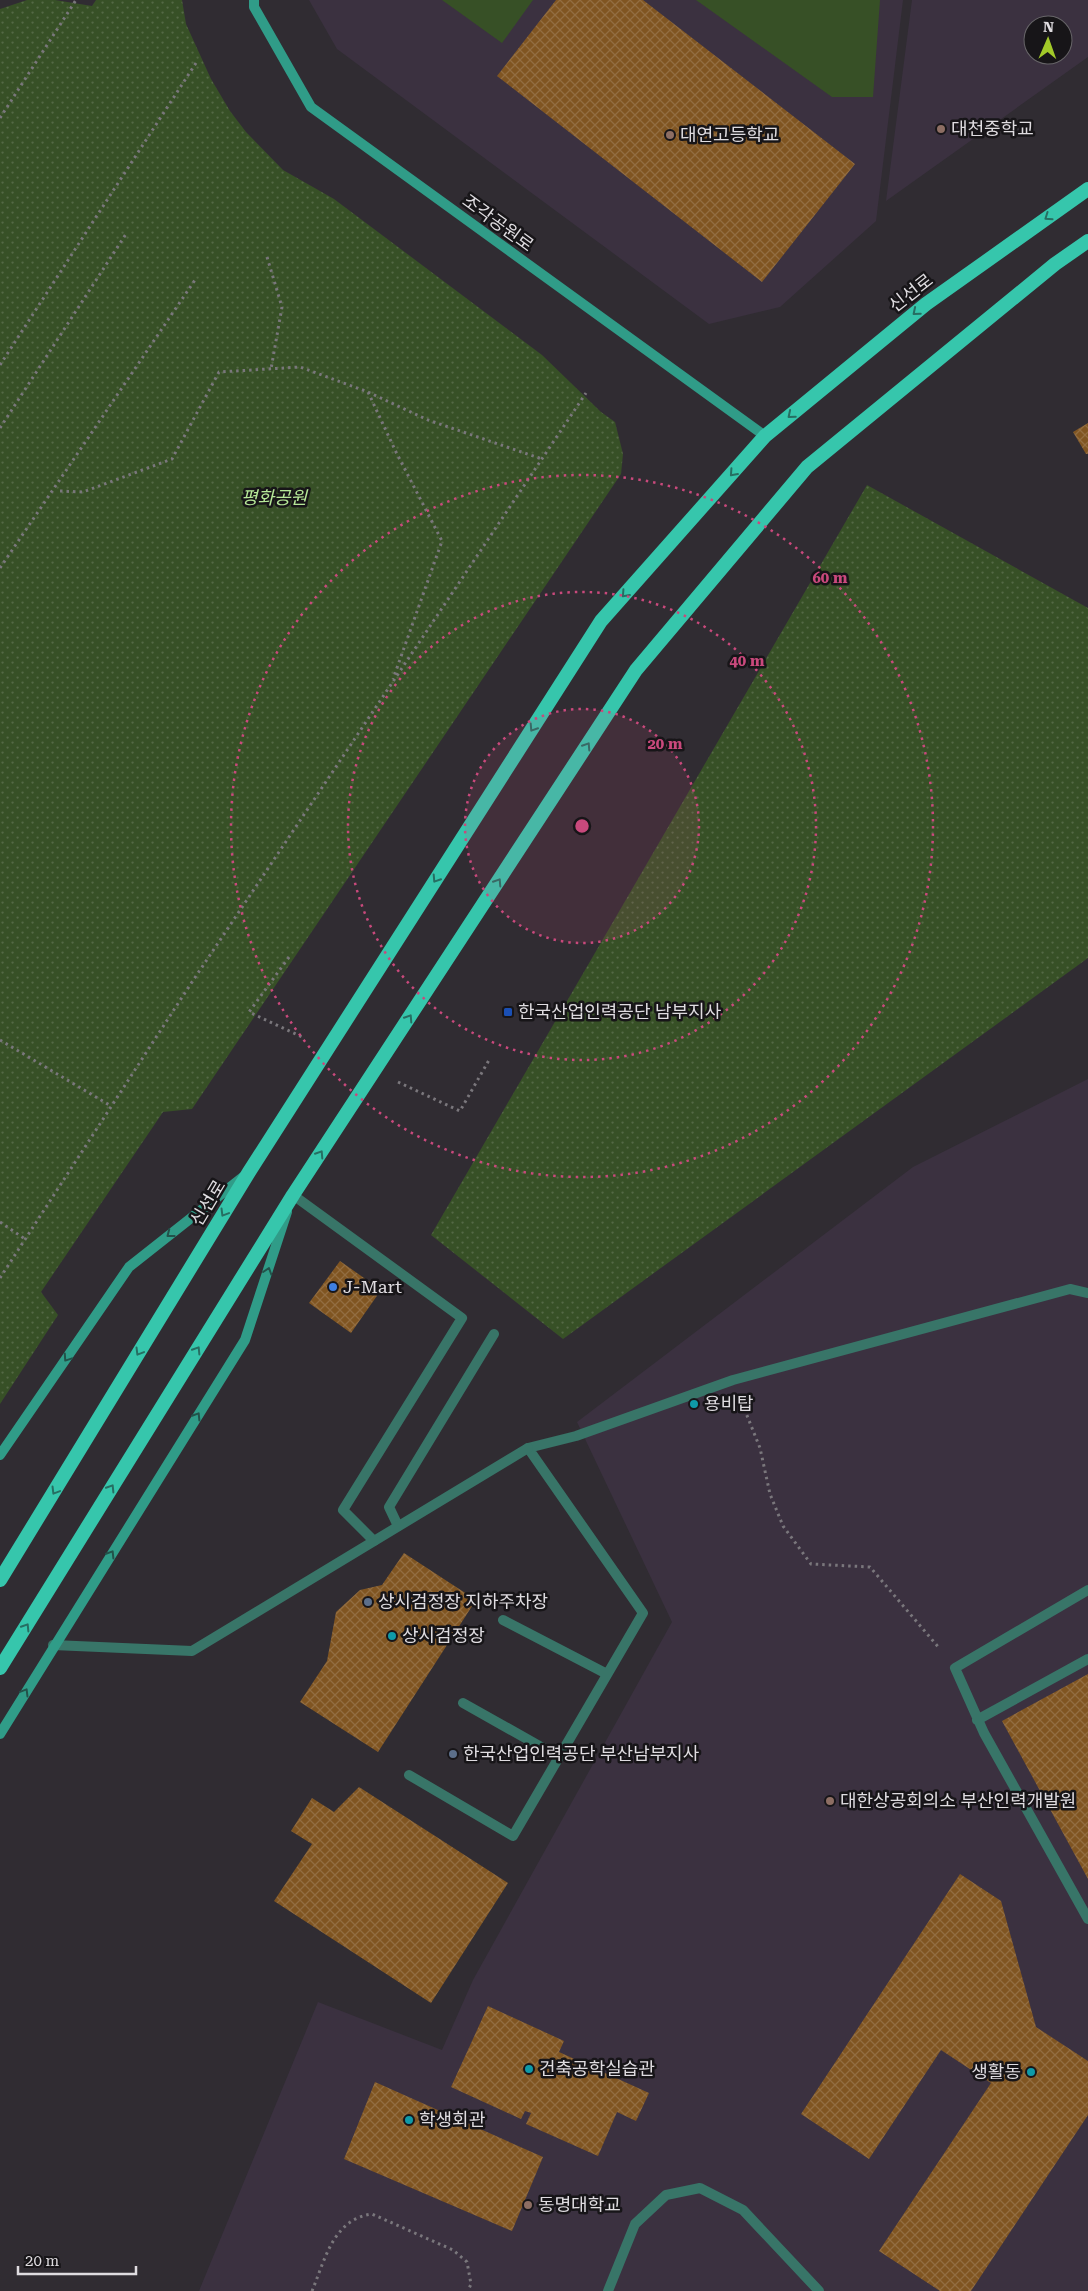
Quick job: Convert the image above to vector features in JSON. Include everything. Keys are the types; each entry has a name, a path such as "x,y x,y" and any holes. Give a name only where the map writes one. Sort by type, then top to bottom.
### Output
{"highway":[{"name":"신선로","path":"0,1580 249,1172 602,621 766,436 926,304 1088,189"},
{"path":"0,1668 293,1195 636,670 807,468 1055,264 1088,241"}],"main road":[{"name":"조각공원로","path":"254,0 254,7 311,108 766,436"},
{"name":"신선로","path":"0,1455 128,1267 249,1172"},
{"path":"0,1734 53,1645 245,1340 293,1195"}],"street":[{"path":"293,1195 462,1318 343,1510 374,1541"},
{"path":"53,1645 192,1652 528,1448 576,1436 732,1380 1070,1289 1088,1293"},
{"path":"398,1526 389,1507 494,1334"},
{"path":"409,1776 512,1836 643,1613 528,1448"},
{"path":"1088,1590 955,1668 977,1720 1088,1919"},
{"path":"503,1620 607,1674"},
{"path":"977,1720 1088,1660"},
{"path":"463,1703 559,1757"},
{"path":"608,2291 635,2224 666,2195 700,2188 742,2210 819,2291"}],"path":[{"path":"0,118 76,0"},
{"path":"0,365 196,63"},
{"path":"0,428 126,234"},
{"path":"268,258 282,307 271,369"},
{"path":"0,568 194,280"},
{"path":"60,492 83,492 172,459 219,372 300,367 368,392 428,420 542,459"},
{"path":"368,392 396,452 442,540 391,684"},
{"path":"0,1278 111,1106 586,393"},
{"path":"249,1012 289,957"},
{"path":"0,1040 111,1106"},
{"path":"460,1111 490,1060"},
{"path":"0,1222 25,1239"},
{"path":"732,1380 760,1448 770,1494 783,1526 811,1564 870,1567 955,1668"},
{"path":"312,2291 335,2236 347,2224 359,2216 372,2214 453,2250 467,2262 471,2284 468,2291"}],"shaded area":[{"name":"대연고등학교","path":"309,0 903,0 876,221 780,307 709,324 337,49"},
{"name":"대천중학교","path":"912,0 1088,0 1088,57 886,201"},
{"name":"대한상공회의소 부산인력개발원","path":"1088,1079 1088,2291 199,2291 318,2002 442,2050 473,1980 672,1622 577,1422 913,1167"}],"green space":[{"name":"평화공원","path":"27,0 55,0 92,6 96,0 182,0 186,24 211,79 230,111 246,132 283,170 334,199 542,355 601,412 615,422 623,454 621,474 192,1109 163,1112 41,1292 58,1315 0,1404 0,9"},
{"path":"442,0 533,0 502,43"},
{"path":"696,0 880,0 873,97 832,97"},
{"path":"867,485 1088,608 1088,958 563,1339 431,1235"}],"building":[{"path":"556,0 643,0 855,164 762,282 497,76"},
{"path":"1088,423 1088,454 1086,454 1073,432"},
{"path":"340,1261 381,1290 351,1333 309,1303"},
{"name":"상시검정장","path":"404,1553 476,1600 378,1752 300,1702 327,1661 336,1612 360,1590 382,1585"},
{"path":"1088,1674 1088,1879 1002,1721"},
{"path":"359,1787 508,1883 431,2003 274,1901 312,1844 291,1831 312,1798 334,1812"},
{"name":"생활동","path":"960,1874 1001,1901 1036,2027 1088,2061 1088,2115 971,2291 940,2291 879,2251 991,2083 941,2050 869,2159 801,2114"},
{"name":"건축공학실습관","path":"488,2006 564,2041 559,2052 649,2093 636,2121 617,2112 598,2156 526,2124 531,2113 525,2111 521,2119 451,2087"},
{"name":"학생회관","path":"375,2082 543,2157 512,2231 344,2159"}],"place":[{"name":"대천중학교","path":"941,129"},
{"name":"대연고등학교","path":"670,135"},
{"name":"한국산업인력공단 남부지사","path":"508,1012"},
{"name":"J-Mart","path":"333,1287"},
{"name":"용비탑","path":"694,1404"},
{"name":"상시검정장 지하주차장","path":"368,1602"},
{"name":"상시검정장","path":"392,1636"},
{"name":"한국산업인력공단 부산남부지사","path":"453,1754"},
{"name":"대한상공회의소 부산인력개발원","path":"830,1801"},
{"name":"건축공학실습관","path":"529,2069"},
{"name":"생활동","path":"1031,2072"},
{"name":"학생회관","path":"409,2120"},
{"name":"동명대학교","path":"528,2205"}]}
